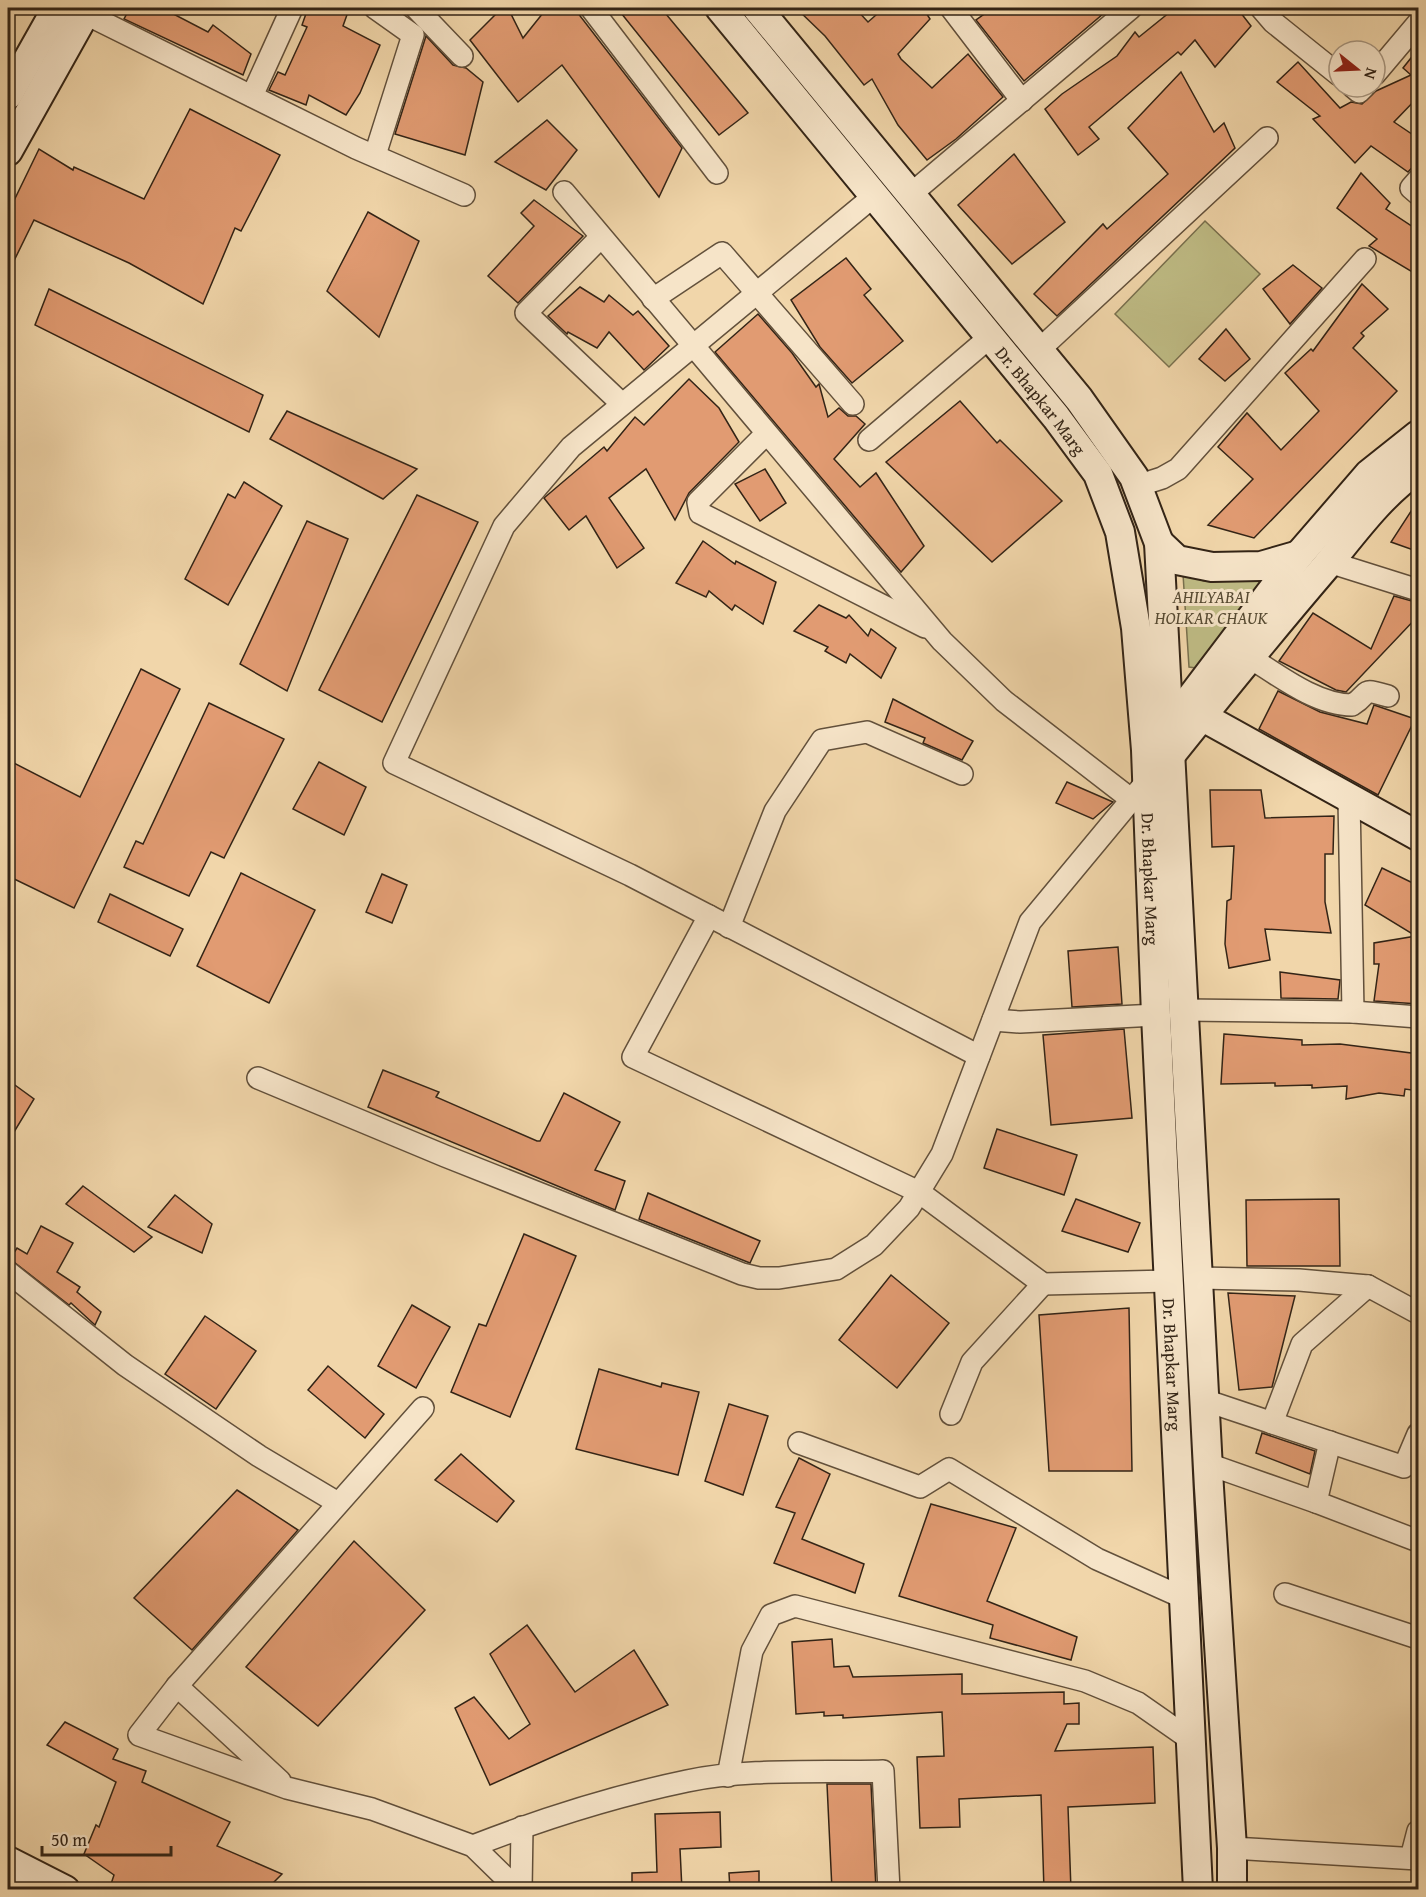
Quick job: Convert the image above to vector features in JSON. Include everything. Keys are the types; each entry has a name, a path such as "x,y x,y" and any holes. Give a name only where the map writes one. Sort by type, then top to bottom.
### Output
{"main road":[{"path":"8,95 57,8"},
{"name":"Dr. Bhapkar Marg","path":"720,8 1056,417 1098,474 1120,532 1158,754 1184,1010 1204,1400 1232,1848 1232,1890"},
{"name":"Dr. Bhapkar Marg","path":"757,8 1040,349 1079,399 1134,477 1159,543 1184,717"},
{"path":"8,151 82,9"},
{"path":"945,282 968,263"},
{"path":"1158,754 1299,555 1369,474 1415,442"},
{"path":"1184,717 1249,657 1403,479 1419,469"},
{"path":"1159,543 1177,560 1212,567 1261,566 1299,555"},
{"path":"1184,717 1419,836"},
{"name":"Dr. Bhapkar Marg","path":"1158,754 1140,790 1156,1015 1198,1890"},
{"path":"18,1874 65,1890"}],"street":[{"path":"252,96 292,8"},
{"path":"375,8 412,35 375,155"},
{"path":"416,8 462,56"},
{"path":"591,8 717,173"},
{"path":"953,8 1022,101"},
{"path":"911,194 1131,8"},
{"path":"1262,8 1273,22 1327,65"},
{"path":"82,9 252,96 464,195"},
{"path":"1387,60 1419,23"},
{"path":"1040,349 1267,138"},
{"path":"1419,180 1411,188 1419,194"},
{"path":"258,1078 445,1156 741,1274 759,1278 779,1278 836,1269 874,1245 909,1208 942,1154 1030,922 1140,790 1004,701 934,632 564,192"},
{"path":"874,196 571,447 504,526 394,763 630,875 980,1056"},
{"path":"601,237 526,314 622,404"},
{"path":"653,299 722,253 853,404"},
{"path":"1137,486 1162,478 1178,469 1365,259"},
{"path":"868,441 990,337"},
{"path":"766,434 698,502 700,513 934,632"},
{"path":"1329,562 1419,590"},
{"path":"1249,657 1315,695 1333,702 1352,705 1362,694 1371,691 1388,696"},
{"path":"729,927 775,811 822,740 867,732 963,774"},
{"path":"1349,799 1353,1012"},
{"path":"709,916 633,1057 919,1191 1043,1284 1169,1281"},
{"path":"1184,1010 1353,1012 1419,1017"},
{"path":"993,1020 1020,1022 1156,1015"},
{"path":"8,1272 125,1365 259,1456 338,1503"},
{"path":"1198,1278 1299,1280 1368,1286 1419,1313"},
{"path":"951,1414 972,1362 1043,1284"},
{"path":"1272,1423 1302,1344 1368,1286"},
{"path":"1204,1400 1404,1467 1419,1434"},
{"path":"423,1408 177,1686 139,1735 287,1788 372,1809 473,1846 519,1890"},
{"path":"1316,1502 1330,1442"},
{"path":"799,1443 920,1487 949,1469 1097,1559 1184,1598"},
{"path":"1208,1464 1419,1541"},
{"path":"1285,1594 1419,1638"},
{"path":"728,1776 752,1651 771,1615 795,1606 1085,1681 1138,1703 1191,1740"},
{"path":"177,1686 287,1788"},
{"path":"473,1846 522,1827 687,1780 728,1776 883,1771 889,1890"},
{"path":"519,1890 522,1827"},
{"path":"1232,1848 1415,1859 1419,1831"}],"green space":[{"path":"1205,221 1260,274 1169,367 1115,314"},
{"name":"AHILYABAI HOLKAR CHAUK","path":"1183,574 1204,581 1265,577 1196,668 1189,667"}],"building":[{"path":"130,8 162,8 208,32 213,25 251,54 243,75 124,19"},
{"path":"308,8 337,8 348,12 343,26 380,45 360,93 346,115 309,95 306,105 269,90 278,72 285,75 307,27 302,25"},
{"path":"502,8 508,8 523,38 547,8 574,8 682,148 659,197 562,65 518,102 470,40"},
{"path":"617,8 661,8 748,113 719,135"},
{"path":"796,8 855,8 868,22 884,8 923,8 930,19 898,54 901,59 932,88 968,54 1003,97 956,139 927,160 898,125 872,79 864,85 825,36"},
{"path":"993,8 1110,8 1024,81 976,20"},
{"path":"1175,8 1237,8 1251,26 1215,67 1195,40 1181,55 1178,52 1089,127 1099,139 1078,155 1045,109 1062,94 1117,56 1135,32 1139,37"},
{"path":"426,36 453,65 466,68 483,82 465,155 395,134"},
{"path":"1419,48 1419,96 1394,122 1419,139 1419,160 1408,172 1371,146 1355,163 1313,119 1320,116 1277,82 1298,62 1327,94 1327,99 1332,99 1340,108 1351,102 1362,104 1367,99 1387,99 1387,86 1411,75 1403,68"},
{"path":"1181,72 1214,132 1224,123 1235,148 1057,316 1034,294 1103,224 1107,229 1168,174 1128,128"},
{"path":"190,109 280,155 241,231 235,228 203,304 129,263 34,220 8,273 8,213 39,149 73,170 74,167 144,199"},
{"path":"547,120 577,150 546,190 495,162"},
{"path":"1014,154 1065,222 1012,264 958,205"},
{"path":"1361,173 1390,203 1386,209 1419,231 1419,276 1369,246 1377,239 1337,208"},
{"path":"534,200 583,236 518,303 488,276 534,226 521,213"},
{"path":"368,212 419,241 379,337 327,291"},
{"path":"846,258 871,289 864,295 903,341 852,383 820,347 791,300"},
{"path":"1293,265 1322,288 1290,324 1263,289"},
{"path":"1362,284 1388,309 1361,333 1364,336 1353,348 1397,391 1254,538 1208,525 1253,479 1218,447 1247,413 1281,450 1319,411 1285,373 1311,349 1313,351"},
{"path":"580,287 604,302 609,295 633,315 638,311 669,346 644,370 609,332 597,348 568,332 567,334 548,316"},
{"path":"49,289 263,395 249,432 35,325"},
{"path":"758,314 792,353 816,387 819,384 828,417 839,408 848,416 856,416 865,424 834,459 860,487 876,473 924,546 901,572 715,352"},
{"path":"1226,329 1250,359 1225,381 1199,359"},
{"path":"689,379 719,408 739,442 689,493 675,520 646,469 609,498 644,548 617,568 586,516 569,530 544,498 604,447 607,451 635,417 644,425"},
{"path":"960,401 997,443 1000,440 1062,501 992,562 886,462"},
{"path":"287,411 417,469 383,499 270,439"},
{"path":"765,469 786,503 760,521 735,484"},
{"path":"244,482 282,506 228,605 185,579 228,494 235,498"},
{"path":"417,495 478,522 382,722 319,690"},
{"path":"1419,499 1419,552 1391,542"},
{"path":"307,521 348,539 287,691 240,664"},
{"path":"703,541 735,564 736,561 776,582 763,624 735,605 732,610 709,591 706,597 676,583"},
{"path":"1394,596 1419,603 1419,615 1346,692 1336,690 1279,661 1313,613 1371,649"},
{"path":"819,605 846,618 849,615 868,636 871,629 896,648 881,678 850,654 846,663 825,651 828,647 794,631"},
{"path":"141,669 180,689 74,908 8,876 8,760 80,797"},
{"path":"1278,691 1320,712 1367,724 1374,705 1415,719 1378,795 1259,729"},
{"path":"893,699 973,741 962,760 923,743 925,738 885,722"},
{"path":"209,703 284,739 224,858 211,852 189,896 124,867 136,841 143,844"},
{"path":"319,762 366,787 344,835 293,809"},
{"path":"1067,782 1113,802 1093,819 1056,803"},
{"path":"1210,790 1261,790 1265,818 1334,816 1333,854 1325,854 1325,902 1331,933 1265,929 1270,960 1229,968 1225,944 1227,901 1231,899 1234,846 1212,847"},
{"path":"1382,868 1419,886 1419,1004 1374,1001 1379,964 1374,964 1374,943 1416,936 1365,905"},
{"path":"241,873 315,910 269,1003 197,966"},
{"path":"382,874 407,885 392,923 366,912"},
{"path":"110,894 183,929 170,956 98,922"},
{"path":"1118,947 1122,1004 1072,1007 1068,951"},
{"path":"1280,972 1340,980 1338,999 1281,998"},
{"path":"1124,1029 1132,1118 1051,1125 1043,1035"},
{"path":"1224,1034 1302,1040 1302,1045 1340,1044 1419,1054 1419,1091 1405,1089 1404,1096 1379,1093 1346,1099 1347,1086 1312,1088 1312,1085 1275,1086 1275,1083 1221,1084"},
{"path":"383,1070 439,1092 436,1097 537,1141 540,1141 564,1093 620,1122 595,1170 625,1181 615,1210 368,1107"},
{"path":"8,1080 34,1099 8,1142"},
{"path":"997,1129 1077,1155 1064,1195 984,1168"},
{"path":"83,1186 152,1237 134,1252 66,1204"},
{"path":"648,1193 760,1241 750,1263 639,1219"},
{"path":"175,1195 212,1224 202,1253 148,1227"},
{"path":"1076,1199 1140,1223 1128,1252 1062,1231"},
{"path":"1339,1199 1340,1266 1247,1266 1246,1200"},
{"path":"41,1226 73,1243 57,1272 80,1287 77,1292 101,1312 95,1325 71,1303 69,1305 10,1259 17,1248 27,1254"},
{"path":"524,1234 576,1256 510,1417 451,1392 479,1324 486,1326"},
{"path":"891,1275 949,1323 897,1388 839,1340"},
{"path":"1228,1293 1295,1296 1272,1387 1239,1390"},
{"path":"412,1305 450,1327 416,1388 378,1366"},
{"path":"1129,1308 1132,1471 1049,1471 1039,1315"},
{"path":"205,1316 256,1351 216,1409 165,1374"},
{"path":"328,1366 384,1414 365,1438 308,1390"},
{"path":"599,1369 661,1387 662,1383 699,1392 678,1475 576,1449"},
{"path":"729,1404 768,1416 743,1495 705,1481"},
{"path":"1262,1433 1315,1451 1310,1474 1256,1453"},
{"path":"461,1454 514,1501 497,1522 435,1480"},
{"path":"799,1458 830,1474 802,1539 864,1564 855,1593 774,1563 795,1513 776,1507"},
{"path":"237,1490 298,1530 192,1650 134,1598"},
{"path":"931,1504 1016,1528 987,1601 1077,1637 1071,1660 990,1638 993,1625 899,1596"},
{"path":"354,1541 425,1610 318,1726 246,1667"},
{"path":"527,1625 575,1692 634,1650 668,1705 490,1785 455,1708 474,1697 509,1739 530,1724 490,1654"},
{"path":"832,1639 834,1667 849,1666 853,1677 962,1674 962,1694 1064,1692 1064,1704 1079,1703 1079,1724 1067,1724 1055,1751 1153,1747 1155,1803 1068,1807 1071,1890 1044,1890 1041,1795 959,1799 960,1827 920,1828 917,1757 944,1756 942,1712 843,1718 843,1715 824,1716 824,1712 796,1714 792,1642"},
{"path":"65,1722 118,1749 113,1759 146,1771 142,1782 230,1822 217,1846 282,1874 266,1890 109,1890 114,1875 84,1854 96,1825 99,1827 116,1782 47,1745"},
{"path":"827,1784 871,1784 876,1890 832,1890"},
{"path":"720,1812 721,1847 680,1849 682,1890 632,1890 632,1873 657,1872 655,1814"},
{"path":"759,1871 759,1890 730,1890 729,1873"}]}
